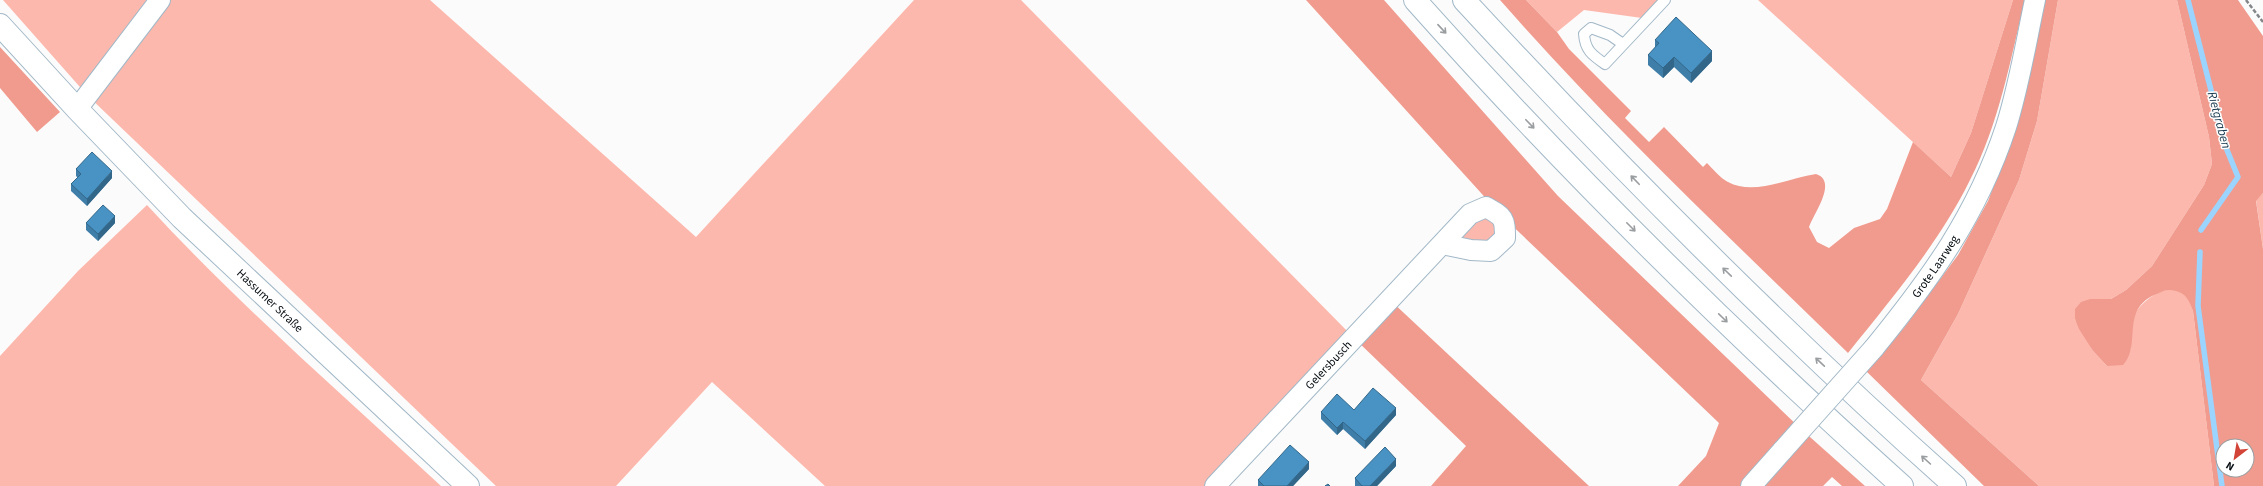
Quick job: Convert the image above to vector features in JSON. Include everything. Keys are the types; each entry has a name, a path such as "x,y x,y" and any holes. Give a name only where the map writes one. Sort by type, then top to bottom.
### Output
{"main road":[{"path":"1415,0 1601,198 1768,362 1902,486"},
{"path":"1464,0 1553,97 1657,204 1799,342 1955,486"},
{"name":"Hassumer Straße","path":"0,25 77,109 182,218 468,486"}],"street":[{"path":"77,109 160,0"},
{"name":"Grote Laarweg","path":"1751,486 1874,348 1942,260 1963,225 1981,189 2006,128 2019,78 2035,0"},
{"name":"Gelersbusch","path":"1215,486 1442,244"}],"lane":[{"path":"1623,44 1665,0"}],"path":[{"path":"2246,0 2263,22"}],"shaded area":[{"path":"3,0 430,0 696,237 914,0 1021,0 1354,338 1215,486 825,486 712,382 616,486 496,486 87,95"},
{"path":"1306,0 1384,0 1558,196 1801,429 1865,486 1842,486 1832,477 1823,486 1678,486 1706,456 1719,423 1501,215"},
{"path":"1500,0 1526,0 1557,32 1569,49 1631,111 1625,118 1649,142 1664,127 1703,167 1707,163 1722,178 1738,186 1760,187 1816,174 1822,178 1825,183 1823,198 1809,227 1817,242 1829,248 1854,228 1880,219 1887,209 1913,142 1951,177 1971,133 2013,0 2025,0 2009,69 1996,115 1989,137 1970,180 1944,226 1914,270 1848,353 1627,136 1541,46"},
{"path":"1526,0 1658,0 1642,18 1584,10 1557,32"},
{"path":"1758,0 2013,0 1971,133 1951,177"},
{"path":"2044,0 2058,0 2037,121 2019,180 1958,314 1921,380 2039,486 1984,486 1866,371 1903,329 1958,255 1988,201 2012,138"},
{"path":"2058,0 2177,0 2209,137 2212,164 2204,185 2152,266 2126,290 2111,299 2090,299 2075,319 2093,351 2107,366 2131,349 2132,319 2144,303 2151,297 2166,290 2180,292 2187,297 2193,311 2214,486 2039,486 1921,380 1958,314 2019,180 2037,121"},
{"path":"2177,0 2238,0 2263,36 2263,193 2256,201 2263,249 2263,486 2214,486 2193,311 2189,301 2183,294 2171,290 2165,291 2147,300 2139,308 2135,317 2129,356 2123,365 2107,366 2093,351 2079,329 2075,319 2075,309 2081,302 2090,299 2111,299 2126,290 2152,266 2204,185 2212,164 2209,137"},
{"path":"0,47 60,112 37,132 0,88"},
{"path":"2263,193 2263,249 2256,200"},
{"path":"147,205 217,278 328,383 441,486 0,486 0,356 78,271"},
{"path":"1486,207 1505,238 1454,247"},
{"path":"1390,300 1589,486 1431,486 1466,446 1354,338"}],"building":[{"path":"1676,17 1712,51 1691,73 1674,57 1663,68 1648,55 1659,43 1655,40"},
{"path":"92,152 112,171 87,199 71,184 81,174 76,169"},
{"path":"103,205 115,216 98,234 86,223"},
{"path":"1373,388 1396,408 1365,441 1343,422 1337,428 1321,412 1337,394 1354,410"},
{"path":"1290,445 1309,462 1287,486 1264,486 1258,480"},
{"path":"1385,447 1396,459 1370,486 1362,486 1355,478"}],"waterway":[{"name":"Rietgraben","path":"2188,0 2225,145 2238,177 2201,230"},
{"name":"Rietgraben","path":"2200,252 2198,306 2222,486"}]}
